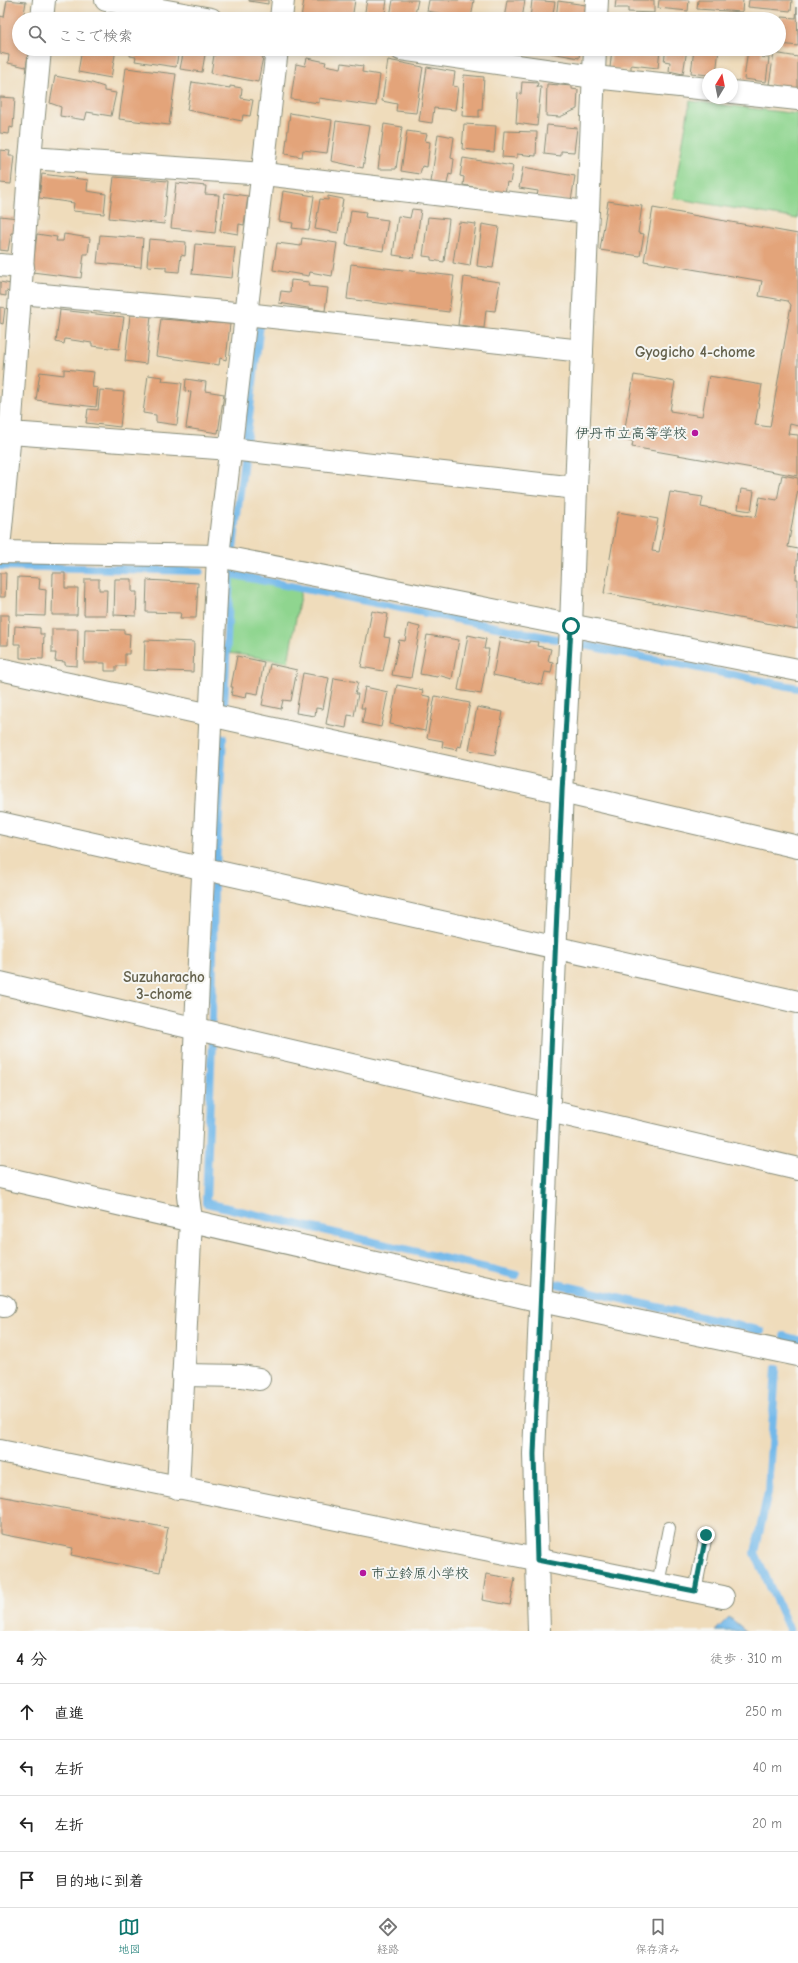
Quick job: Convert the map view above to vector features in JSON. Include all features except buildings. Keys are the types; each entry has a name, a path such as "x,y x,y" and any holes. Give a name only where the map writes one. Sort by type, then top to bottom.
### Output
{"street":[{"path":"43,12 44,0"},
{"path":"106,0 172,12"},
{"path":"282,12 283,0"},
{"path":"596,12 597,0"},
{"path":"0,538 10,433 30,158 39,56"},
{"path":"178,1488 191,1220 188,1196 218,556 264,174 276,56"},
{"path":"449,56 594,77 702,88"},
{"path":"539,1631 534,1454 595,56"},
{"path":"738,93 798,99"},
{"path":"30,158 264,174 588,212"},
{"path":"0,265 23,267"},
{"path":"21,293 246,314 582,350"},
{"path":"10,433 231,449 576,488"},
{"path":"0,552 218,556 798,670"},
{"path":"0,669 562,792 798,847"},
{"path":"0,823 798,1002"},
{"path":"0,983 798,1169"},
{"path":"0,1177 541,1301 798,1355"},
{"path":"183,1375 242,1376 259,1379"},
{"path":"0,1451 723,1597"}],"lane":[{"path":"658,1584 669,1528"},
{"path":"695,1591 706,1535"}],"green space":[{"path":"690,101 702,102 702,104 715,104 798,114 798,219 673,198"},
{"path":"234,577 301,591 288,662 229,653 231,579"}],"water":[{"path":"729,1617 746,1631 715,1631"}],"waterway":[{"path":"246,442 260,324"},
{"path":"233,548 244,459"},
{"path":"0,566 200,571"},
{"path":"224,705 230,574 556,639"},
{"path":"584,645 798,688"},
{"path":"216,866 223,738"},
{"path":"212,1020 214,881"},
{"path":"212,1040 206,1203 516,1275"},
{"path":"553,1283 761,1331"},
{"path":"784,1336 798,1340"},
{"path":"776,1368 768,1492 755,1553 790,1631"}],"place":[{"name":"伊丹市立高等学校","path":"695,433"},
{"name":"市立鈴原小学校","path":"363,1573"}],"district":[{"name":"Gyogicho 4-chome","path":"695,352"},
{"name":"Suzuharacho 3-chome","path":"164,986"}],"route":[{"path":"571,626 562,792 557,948 534,1454 537,1560 695,1591 706,1535"}]}
